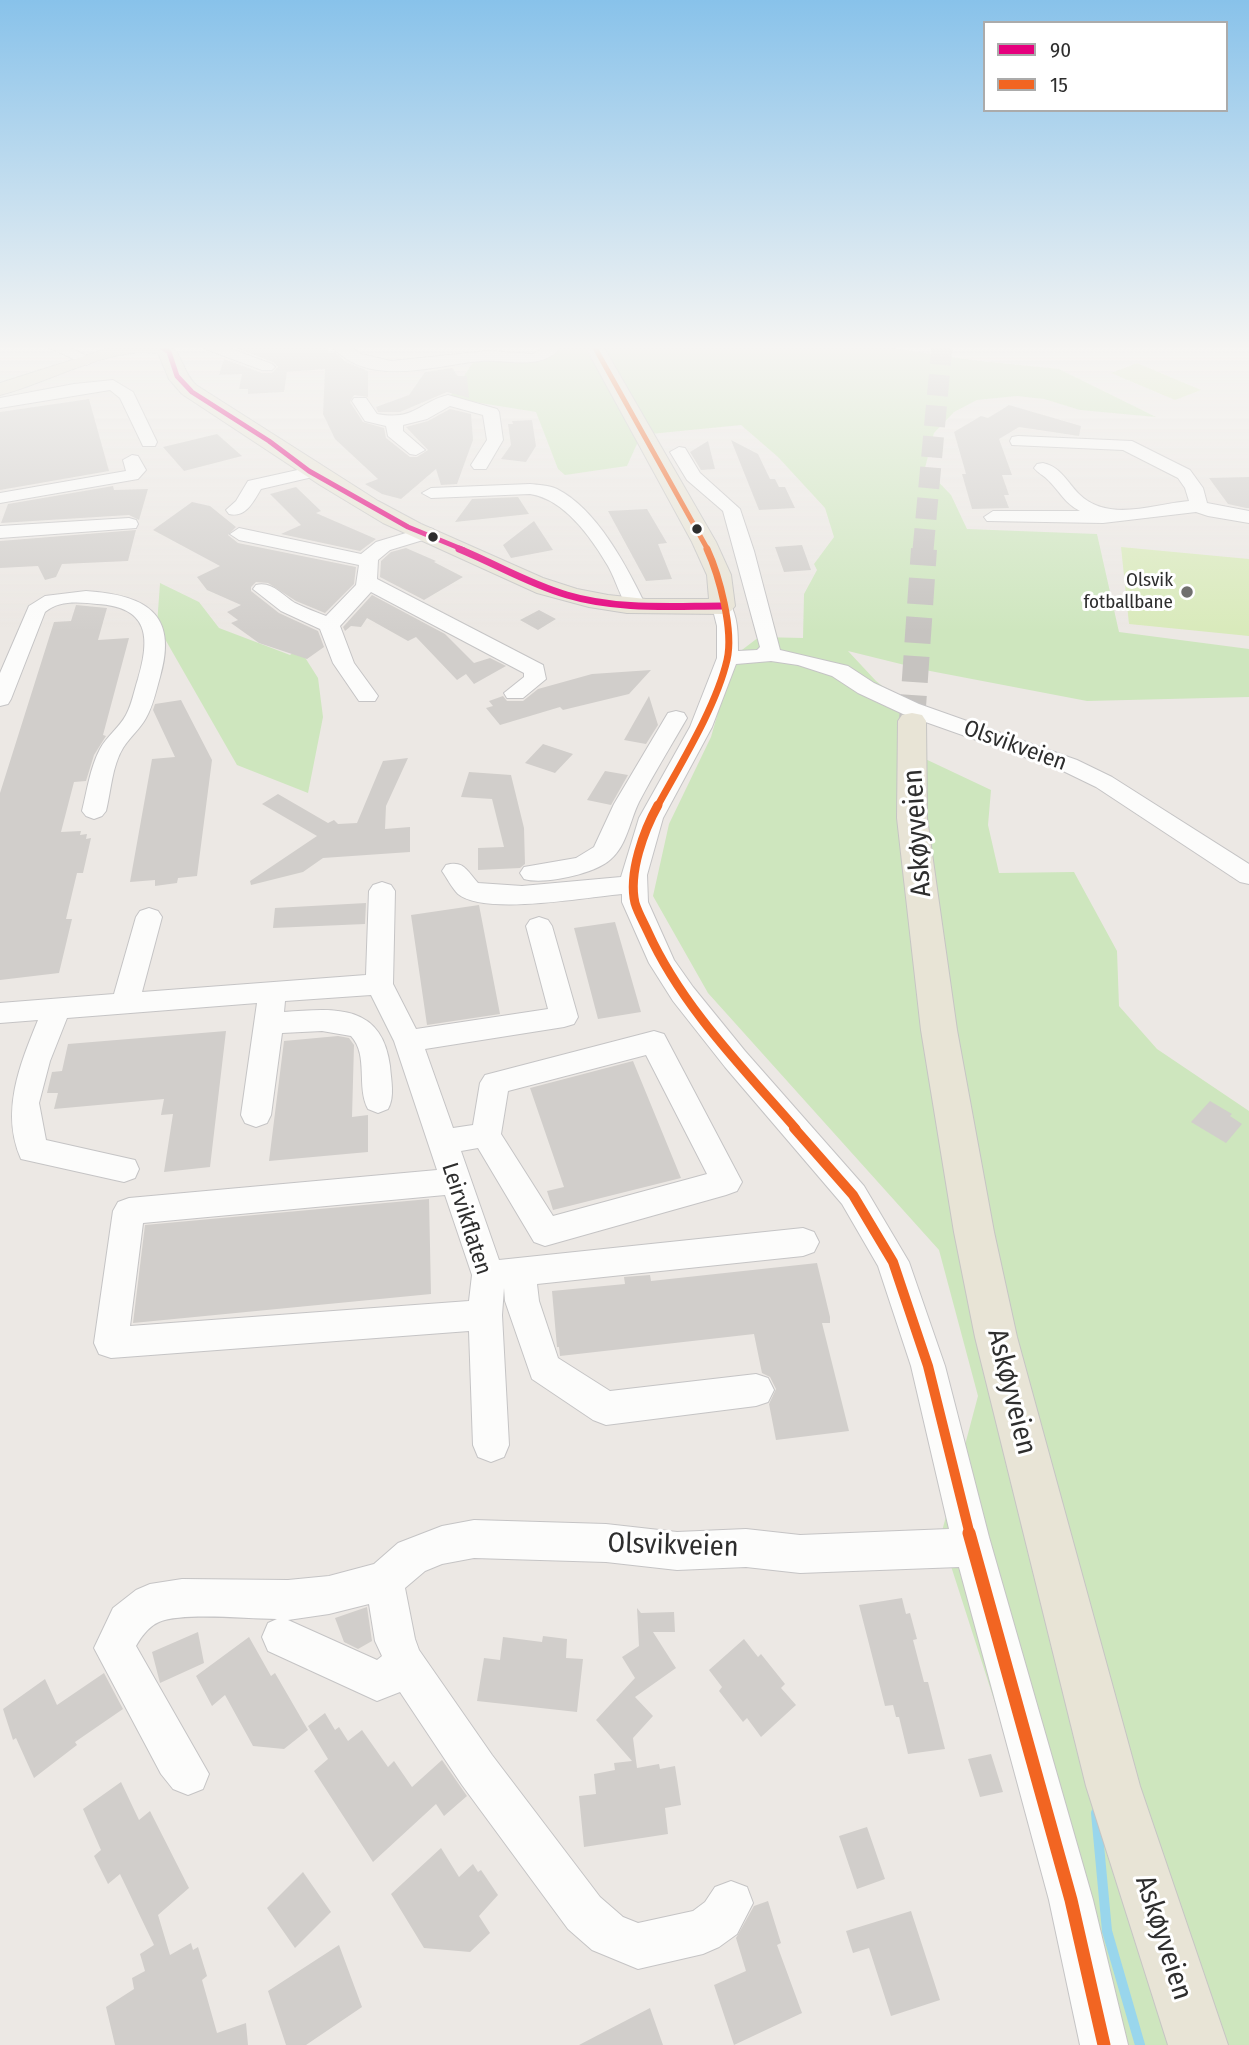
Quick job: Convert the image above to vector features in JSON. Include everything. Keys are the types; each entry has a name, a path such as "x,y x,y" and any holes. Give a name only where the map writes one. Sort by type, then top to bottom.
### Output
{"main road":[{"path":"270,441 311,472 390,518 537,585 570,596 636,606 722,606 719,575 704,542 648,441"},
{"name":"Askøyveien","path":"912,720 912,818 939,1030 974,1233 996,1337 1114,1786 1198,2045"}],"street":[{"path":"406,441 416,450"},
{"path":"480,465 494,441"},
{"path":"1030,441 1125,445 1184,474 1194,488 1199,506"},
{"path":"680,452 693,476 731,509 746,551 771,648 764,654"},
{"path":"0,498 132,475 137,470 132,460"},
{"path":"1043,468 1060,479 1072,499 1110,516"},
{"path":"235,510 243,504 254,485 311,472"},
{"path":"431,493 530,489 551,492 576,511 617,565 636,606"},
{"path":"1072,499 1065,509 1054,514 1008,510 1110,516 1199,506 1208,511 1249,517"},
{"path":"0,532 129,524"},
{"path":"329,625 366,586 368,558 383,546 426,533"},
{"path":"239,534 367,571 535,670 535,679 515,693"},
{"path":"263,589 288,607 329,625 344,663 367,695"},
{"path":"0,699 8,660 36,610 45,602 85,597 118,601 138,607 152,621 156,642 151,676 135,719 112,747 94,811"},
{"path":"722,606 727,626 728,658 701,727 651,818 634,885 635,902 662,963 735,1059 853,1195 893,1262 928,1366 1070,1900 1104,2045"},
{"name":"Olsvikveien","path":"728,658 764,654 800,659 840,671 866,688 911,709 1069,765 1104,782 1249,876"},
{"path":"456,871 469,889 478,893 582,865 603,853 615,833 626,804 676,718"},
{"path":"540,876 634,885"},
{"name":"Leirvikflaten","path":"382,891 379,984 408,1041 455,1181 503,1274 485,1315 491,1445"},
{"path":"125,1004 149,917"},
{"path":"408,1041 564,1017 539,926"},
{"path":"0,1013 379,984"},
{"path":"256,1115 272,993"},
{"path":"57,1009 36,1061 24,1103 32,1150 124,1169"},
{"path":"269,1024 345,1020 364,1030 373,1052 378,1101"},
{"path":"654,1042 726,1182 545,1232 486,1135 495,1083 654,1042"},
{"path":"441,1142 486,1135"},
{"path":"455,1181 129,1211 111,1343 485,1315"},
{"path":"756,1390 606,1408 544,1368 522,1301 503,1274 803,1242"},
{"name":"Olsvikveien","path":"188,1774 176,1759 137,1684 114,1648 127,1622 150,1604 171,1601 288,1600 329,1595 384,1581 412,1557 442,1545 474,1539 606,1543 677,1551 746,1548 800,1554 974,1547"},
{"path":"384,1581 395,1641 405,1664 477,1770 584,1913 608,1934 638,1946 703,1931 721,1918 731,1903"},
{"path":"282,1637 377,1681 386,1678 405,1664"}],"green space":[{"path":"547,441 638,441 627,466 565,475 558,469"},
{"path":"760,441 932,441 925,468 951,495 967,529 1097,534 1119,632 1249,649 1249,697 1087,701 925,670 848,651 876,681 911,709 919,756 991,790 988,825 999,873 1074,872 1117,951 1119,1006 1157,1049 1249,1111 1249,2045 1105,2045 941,1535 978,1396 939,1250 708,993 653,896 669,824 711,737 734,656 759,637 803,638 804,594 817,570 814,564 834,537 825,508"},
{"name":"Olsvik fotballbane","path":"1121,547 1249,559 1249,636 1129,624"},
{"path":"160,583 199,602 219,628 290,655 299,648 318,678 323,717 308,793 237,765 157,625"}],"building":[{"path":"0,441 101,441 109,471 0,490"},
{"path":"186,441 225,441 242,456 184,471 163,447"},
{"path":"338,441 390,441 410,457 417,457 428,450 420,441 472,441 457,484 441,485 436,469 401,499 382,494 365,484 378,479"},
{"path":"510,441 535,441 536,446 526,462 501,459 511,445"},
{"path":"708,441 715,469 701,470 690,452"},
{"path":"732,441 758,454 770,479 775,479 779,487 785,487 795,508 759,510"},
{"path":"957,441 1000,441 1012,475 1002,475 1009,495 1004,495 1009,508 972,509 962,474 966,474"},
{"path":"1249,477 1249,508 1228,504 1209,478"},
{"path":"113,486 114,490 148,489 139,520 129,515 1,523 8,504"},
{"path":"296,487 321,511 316,513 376,539 360,551 281,534 301,525 270,494"},
{"path":"518,497 529,514 455,522 472,499"},
{"path":"192,502 210,506 236,527 228,535 238,543 356,567 354,584 325,613 296,601 268,583 256,582 251,587 251,591 279,613 318,631 324,647 307,659 259,643 231,623 238,620 227,612 241,605 207,590 197,577 220,566 153,530"},
{"path":"647,509 667,543 658,544 672,579 646,581 608,511"},
{"path":"534,521 553,550 511,558 503,545"},
{"path":"136,530 128,561 62,564 56,577 45,580 38,566 0,568 0,541"},
{"path":"802,545 811,570 784,572 775,547"},
{"path":"406,548 463,577 424,600 380,577 381,561 391,552"},
{"path":"372,595 445,634 474,663 490,658 506,666 474,684 466,674 457,680 416,637 408,641 367,618 361,627 351,626 345,631 343,627"},
{"path":"76,605 107,608 98,640 129,638 103,735 106,736 94,755 86,781 74,782 61,832 81,831 80,835 87,834 86,839 91,838 83,873 77,873 66,919 72,919 59,973 0,980 0,793 54,622 71,621"},
{"path":"539,610 556,619 538,630 520,620"},
{"path":"651,670 629,694 563,710 560,707 500,725 486,708 493,706 489,701 503,696 507,701 523,701 538,689 592,674"},
{"path":"649,696 658,725 646,744 624,740"},
{"path":"181,700 212,760 197,876 178,878 177,883 155,886 155,880 130,882 152,759 175,757 153,710 155,704"},
{"path":"543,744 573,754 555,773 525,763"},
{"path":"408,758 386,806 385,829 410,827 410,852 323,858 303,872 251,885 250,881 317,836 262,804 278,794 328,823 334,820 338,824 357,823 383,761"},
{"path":"605,771 628,775 611,805 587,800"},
{"path":"469,772 511,775 524,828 525,864 520,868 478,870 478,848 504,847 492,799 461,797"},
{"path":"366,903 365,924 273,928 275,908"},
{"path":"479,905 500,1014 427,1025 411,915"},
{"path":"615,922 641,1012 598,1019 574,928"},
{"path":"226,1031 210,1167 164,1172 173,1114 161,1115 164,1099 54,1109 58,1093 47,1093 52,1072 62,1071 68,1044"},
{"path":"338,1036 349,1038 354,1045 352,1117 368,1115 368,1152 269,1161 284,1041"},
{"path":"633,1061 681,1178 553,1210 547,1191 564,1187 530,1088"},
{"path":"1210,1101 1232,1114 1230,1116 1242,1124 1226,1143 1191,1122"},
{"path":"429,1199 431,1294 133,1323 145,1225"},
{"path":"817,1263 830,1317 830,1323 822,1323 849,1431 776,1440 769,1404 776,1389 770,1377 762,1373 754,1334 560,1356 552,1291 625,1284 624,1277 650,1275 651,1281"},
{"path":"902,1598 906,1614 910,1613 917,1639 913,1640 924,1682 928,1682 945,1749 908,1754 899,1717 896,1717 893,1705 885,1706 859,1605"},
{"path":"367,1607 372,1641 358,1649 344,1642 335,1618"},
{"path":"637,1608 641,1613 674,1612 675,1632 653,1632 676,1668 635,1697 653,1716 633,1738 637,1768 659,1764 660,1769 675,1766 681,1805 665,1808 668,1834 584,1847 579,1796 596,1794 594,1774 615,1770 614,1763 632,1761 596,1720 635,1678 622,1657 639,1646"},
{"path":"198,1632 204,1663 160,1683 152,1652"},
{"path":"543,1636 567,1639 566,1658 583,1659 577,1712 477,1701 484,1658 500,1660 503,1637 542,1642"},
{"path":"249,1637 271,1676 275,1673 308,1730 284,1749 253,1746 225,1695 212,1706 196,1676"},
{"path":"744,1639 758,1657 761,1654 785,1684 781,1688 796,1705 761,1737 747,1718 743,1722 719,1691 722,1687 709,1670"},
{"path":"104,1673 123,1709 75,1742 77,1745 34,1778 16,1738 13,1740 3,1709 45,1679 57,1705"},
{"path":"325,1713 335,1730 339,1727 348,1741 362,1730 388,1767 394,1761 412,1787 442,1760 467,1796 444,1816 436,1804 373,1862 314,1771 328,1759 308,1726"},
{"path":"991,1754 1003,1792 980,1797 968,1759"},
{"path":"121,1782 139,1820 150,1811 189,1888 158,1915 170,1955 191,1943 193,1950 198,1947 207,1976 202,1980 217,2033 246,2023 248,2045 115,2045 106,2007 134,1989 132,1978 145,1971 140,1954 154,1945 120,1874 108,1884 94,1856 101,1850 83,1809"},
{"path":"867,1827 885,1879 857,1889 839,1836"},
{"path":"441,1848 459,1877 473,1864 478,1872 481,1870 498,1895 479,1916 490,1933 470,1952 424,1948 391,1894"},
{"path":"303,1872 331,1912 295,1948 267,1908"},
{"path":"768,1901 781,1943 777,1945 802,2013 734,2045 714,1985 746,1971 736,1938 754,1906"},
{"path":"911,1911 940,2000 891,2016 869,1948 853,1953 846,1931"},
{"path":"339,1945 362,2007 306,2045 286,2045 268,1991"},
{"path":"650,2008 663,2045 579,2045"}],"waterway":[{"path":"1096,1813 1107,1931 1140,2045"}],"tunnel":[{"path":"923,550 933,441"},
{"path":"912,721 924,549"}],"transit line":[{"name":"90","path":"270,441 309,471 408,527 482,558 527,581 570,596 636,606 722,606"},
{"name":"15","path":"648,441 704,542 719,575 727,626 728,658 701,727 651,818 634,875 635,902 662,963 683,994 735,1059 853,1195 893,1262 928,1366 970,1537 1071,1900 1104,2045"}],"place":[{"name":"Olsvik fotballbane","path":"1187,592"}]}
